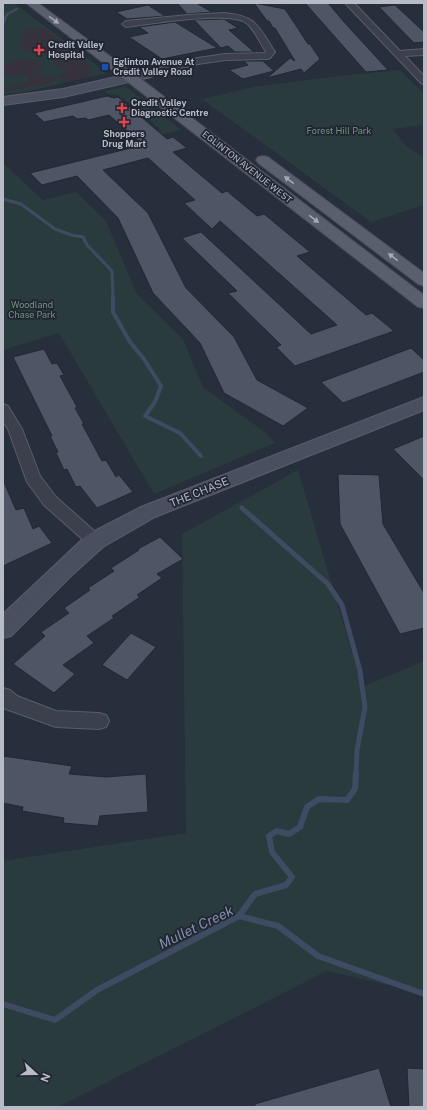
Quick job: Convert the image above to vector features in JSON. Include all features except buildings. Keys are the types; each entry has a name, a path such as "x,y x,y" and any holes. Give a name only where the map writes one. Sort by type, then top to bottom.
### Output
{"main road":[{"name":"EGLINTON AVENUE WEST","path":"30,3 131,78 424,304"},
{"path":"132,63 160,83"},
{"name":"EGLINTON AVENUE WEST","path":"255,154 424,281"}],"street":[{"path":"349,3 424,81"},
{"path":"3,101 63,93 131,78 192,62 226,58 267,56 271,52 248,20 238,17 202,16 126,24"},
{"path":"398,54 424,52"},
{"name":"THE CHASE","path":"3,629 64,569 96,541 148,512 424,403"},
{"path":"3,409 15,429 33,478 50,501 96,541"},
{"path":"3,696 10,702 56,718 99,721"}],"shaded area":[{"name":"Credit Valley Hospital","path":"3,3 14,3 107,73 25,92 3,94"}],"green space":[{"path":"3,3 14,3 107,73 79,79 88,76 92,68 81,58 63,54 65,48 58,46 61,42 42,27 34,30 26,30 21,40 22,47 24,50 46,56 50,58 56,66 69,70 57,75 43,76 35,74 43,67 41,63 36,61 19,60 3,65"},
{"name":"Forest Hill Park","path":"400,70 424,94 424,125 393,129 406,146 424,158 424,205 371,222 202,99 253,87"},
{"path":"3,73 10,76 27,76 31,81 3,88"},
{"path":"62,77 61,81 71,81 25,92 3,94 3,92 6,91 51,83 55,81 54,78"},
{"path":"125,86 181,130 154,136 151,133 161,130 133,105 118,95 108,94 105,91"},
{"name":"Woodland Chase Park","path":"3,163 43,200 76,192 106,221 137,294 183,339 203,387 266,433 275,443 154,494 59,333 3,350"},
{"path":"298,470 362,687 424,661 424,993 327,971 58,1107 3,1107 3,861 186,833 182,534"}],"waterway":[{"path":"3,24 7,14 17,9"},
{"path":"3,199 21,204 55,229 83,237 87,245 112,271 113,298"},
{"path":"113,298 113,312 130,342 144,359 161,386 155,402 145,416 180,433 201,456"},
{"path":"242,508 328,584 342,605 360,671 365,707 357,750 356,774"},
{"path":"239,916 255,894 286,885 292,877 272,852 269,836 277,831 289,834 300,827 307,807 319,799 347,800 355,789 356,773"},
{"name":"Mullet Creek","path":"3,1004 55,1020 97,990 239,916"},
{"name":"Mullet Creek","path":"239,916 278,926 318,956 424,994"}],"place":[{"name":"Credit Valley Hospital","path":"39,50"},
{"name":"Eglinton Avenue At Credit Valley Road","path":"105,67"},
{"name":"Credit Valley Diagnostic Centre","path":"122,108"},
{"name":"Shoppers Drug Mart","path":"124,122"}]}
